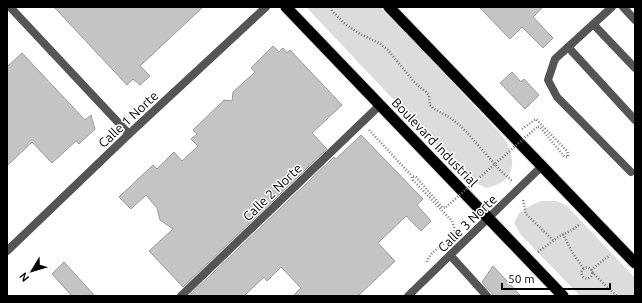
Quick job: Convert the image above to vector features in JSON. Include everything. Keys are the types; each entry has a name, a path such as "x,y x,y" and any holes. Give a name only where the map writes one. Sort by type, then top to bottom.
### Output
{"highway":[{"name":"Boulevard Industrial","path":"286,7 563,296"},
{"path":"389,7 635,263"}],"street":[{"path":"10,7 129,134"},
{"name":"Calle 1 Norte","path":"7,251 129,134 266,7"},
{"path":"612,7 555,59 548,80 557,96 631,172"},
{"path":"623,7 635,20"},
{"path":"594,24 635,68"},
{"path":"568,47 635,120"},
{"name":"Calle 2 Norte","path":"181,296 380,105"},
{"name":"Calle 3 Norte","path":"408,296 542,166"},
{"path":"450,255 487,296"}],"path":[{"path":"331,7 332,11 345,24 360,34 379,43 387,50 414,83 426,92 429,96 430,105 462,127 500,170 520,188 526,214 553,240"},
{"path":"412,176 416,177 443,208 446,207 537,127 540,127 565,157 568,157 567,151 536,119 513,136"},
{"path":"362,123 452,221 454,231 448,239 430,255 426,262"},
{"path":"528,260 553,240 572,230 590,215"},
{"path":"563,234 572,252 584,269 587,268 592,271 617,296"},
{"path":"584,269 581,272 582,275 584,278 590,278 592,271 619,247"}],"shaded area":[{"path":"308,7 381,7 500,133 508,145 512,159 511,170 506,179 497,185 486,188 468,179 309,10"},
{"path":"541,201 557,201 567,206 635,278 635,296 580,296 521,235 514,223 519,213 531,205"}],"building":[{"path":"54,7 203,7 140,66 150,76 140,85 133,79 127,85"},
{"path":"479,7 543,7 533,17 553,38 543,48 522,27 510,39"},
{"path":"273,46 279,52 283,48 287,53 290,50 342,105 312,133 327,149 183,287 149,251 173,229 160,220 157,208 146,195 131,209 119,197 153,165 157,169 174,152 182,161 198,146 191,139 197,134 193,130 224,100 232,101 233,92 255,72 251,68"},
{"path":"22,53 85,120 91,115 95,129 79,144 76,141 52,163 32,142 7,166 7,67"},
{"path":"512,72 521,82 524,79 539,95 525,109 500,83"},
{"path":"361,135 423,199 417,205 431,221 421,231 406,216 378,243 395,261 358,296 293,296 301,288 281,267 267,281 264,277 244,296 190,295 334,157 336,159"},
{"path":"64,262 95,296 72,296 52,274"},
{"path":"493,266 521,296 494,296 482,282"}]}
